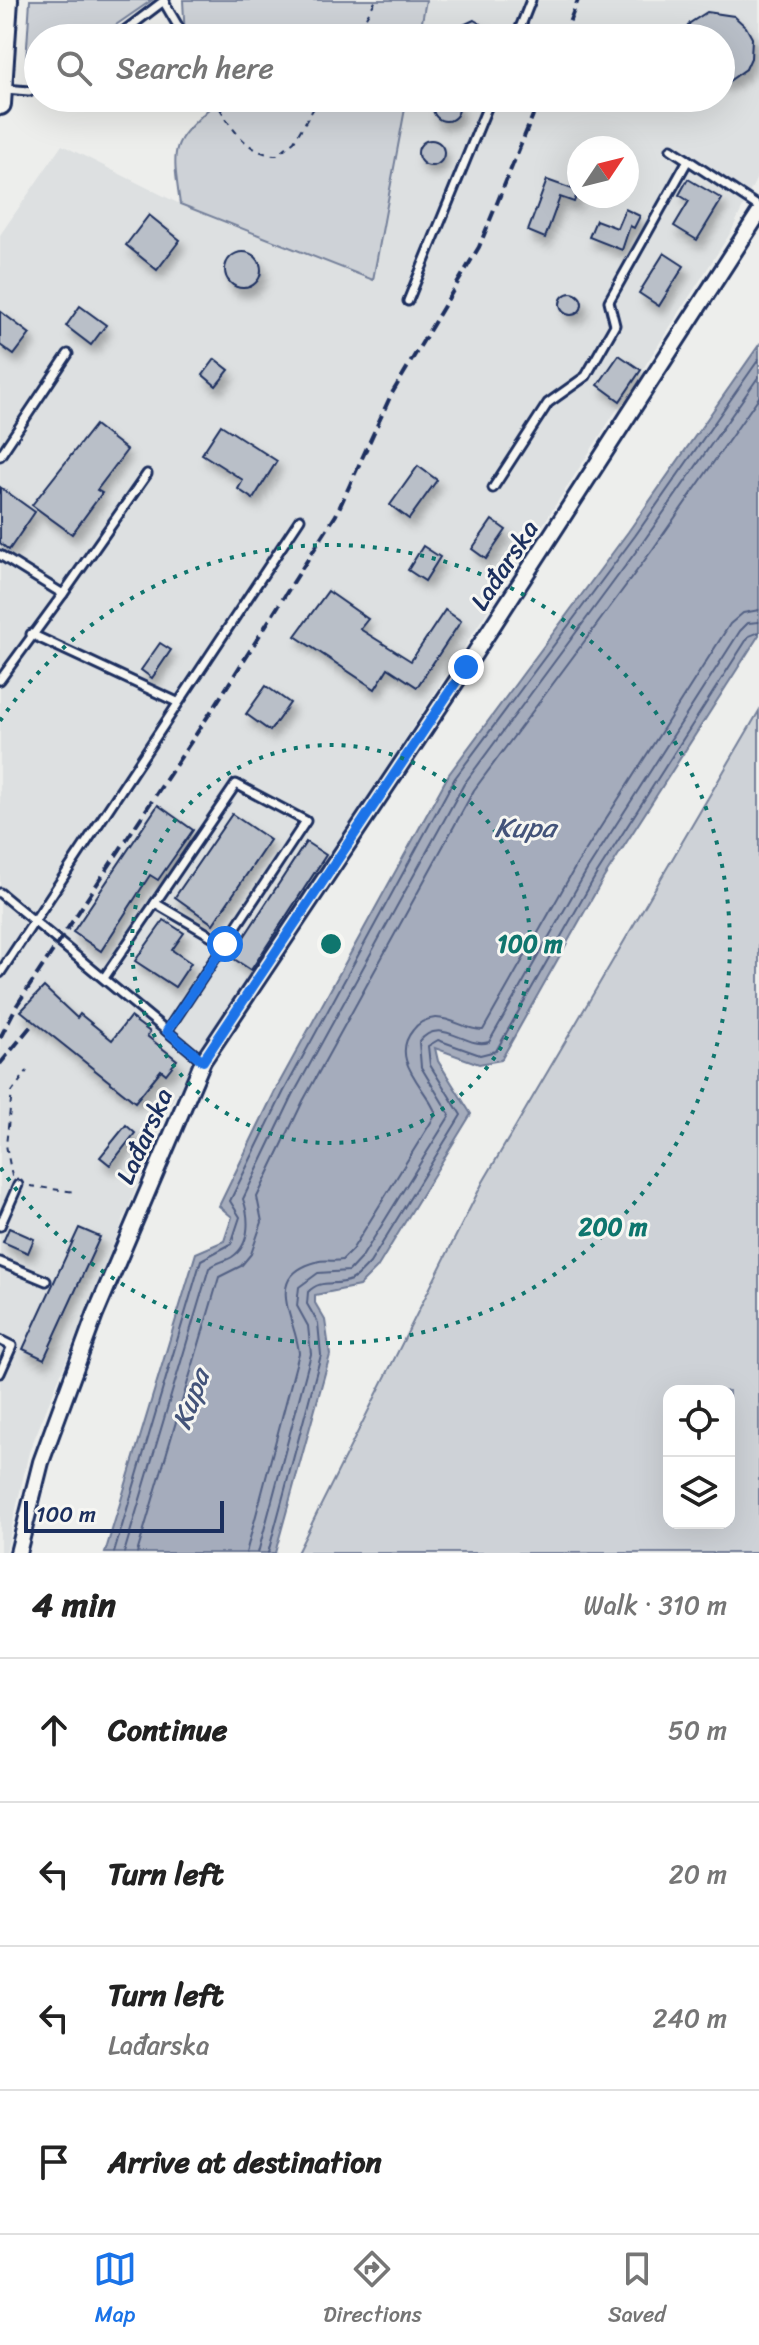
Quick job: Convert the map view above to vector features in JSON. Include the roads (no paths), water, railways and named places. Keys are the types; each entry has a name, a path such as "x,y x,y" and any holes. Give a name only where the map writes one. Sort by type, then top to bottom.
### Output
{"main road":[{"path":"1,96 7,0"}],"street":[{"name":"Lađarska","path":"18,1553 41,1462 95,1315 203,1061 491,629 759,213"}],"lane":[{"path":"522,24 531,0"},
{"path":"134,24 164,1 177,24"},
{"path":"1,96 24,92"},
{"path":"408,301 485,112"},
{"path":"671,149 759,207"},
{"path":"493,488 548,403 586,376 615,325 609,301 688,160"},
{"path":"0,456 68,354"},
{"path":"0,680 147,474"},
{"path":"0,973 300,519"},
{"path":"0,555 63,594"},
{"path":"31,634 177,702"},
{"path":"104,978 236,784 306,821 167,1031"},
{"path":"0,893 203,1061"},
{"path":"155,903 225,944"},
{"path":"0,1226 18,1185"},
{"path":"0,1262 46,1281"},
{"path":"0,1340 12,1346 0,1373"}],"water":[{"name":"Kupa","path":"759,345 759,635 603,879 501,1060 479,1064 435,1048 438,1061 471,1114 377,1268 359,1286 315,1295 315,1303 325,1320 330,1355 275,1553 105,1553 196,1253 224,1241 232,1217 219,1206 277,1087 449,774 628,532"}],"railway":[{"path":"569,24 578,0"},
{"path":"0,1038 17,1005 216,704 336,515 391,395 479,247 534,112"},
{"path":"0,1064 31,1026"}]}
